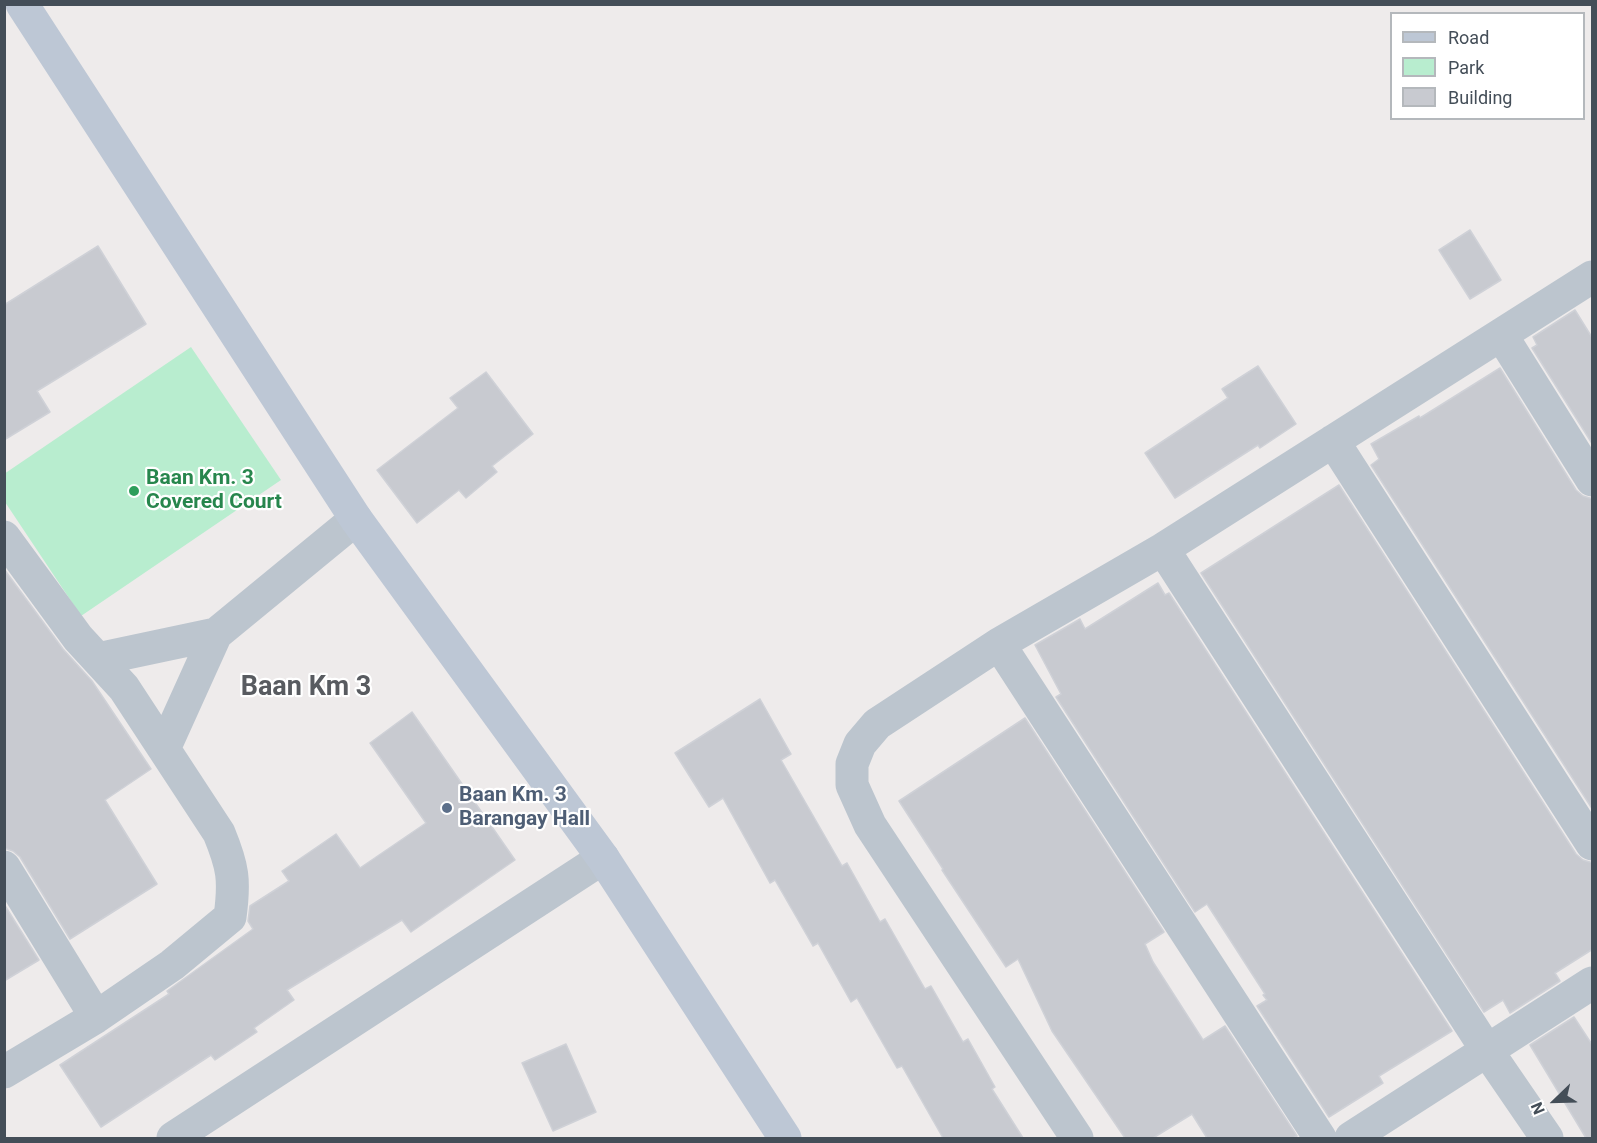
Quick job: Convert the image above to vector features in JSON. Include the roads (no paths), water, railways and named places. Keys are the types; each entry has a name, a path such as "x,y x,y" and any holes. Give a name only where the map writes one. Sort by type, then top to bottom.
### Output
{"street":[{"path":"22,4 356,519 603,858 785,1138"},
{"path":"1077,1138 870,825 852,785 852,764 860,744 877,724 999,644 1163,549 1593,277"},
{"path":"1502,336 1593,480"},
{"path":"1333,441 1593,844"},
{"path":"164,749 216,634 356,519"},
{"path":"4,537 78,638 124,688 164,749 219,833 230,859 234,888 230,917 172,965 96,1017 4,1072"},
{"path":"1163,549 1546,1138"},
{"path":"98,659 216,634"},
{"path":"999,644 1320,1138"},
{"path":"173,1138 603,858"},
{"path":"4,867 96,1017"},
{"path":"1351,1138 1593,983"}],"place":[{"name":"Baan Km. 3 Covered Court","path":"134,491"},
{"name":"Baan Km. 3 Barangay Hall","path":"447,808"}],"district":[{"name":"Baan Km 3","path":"306,688"}]}
